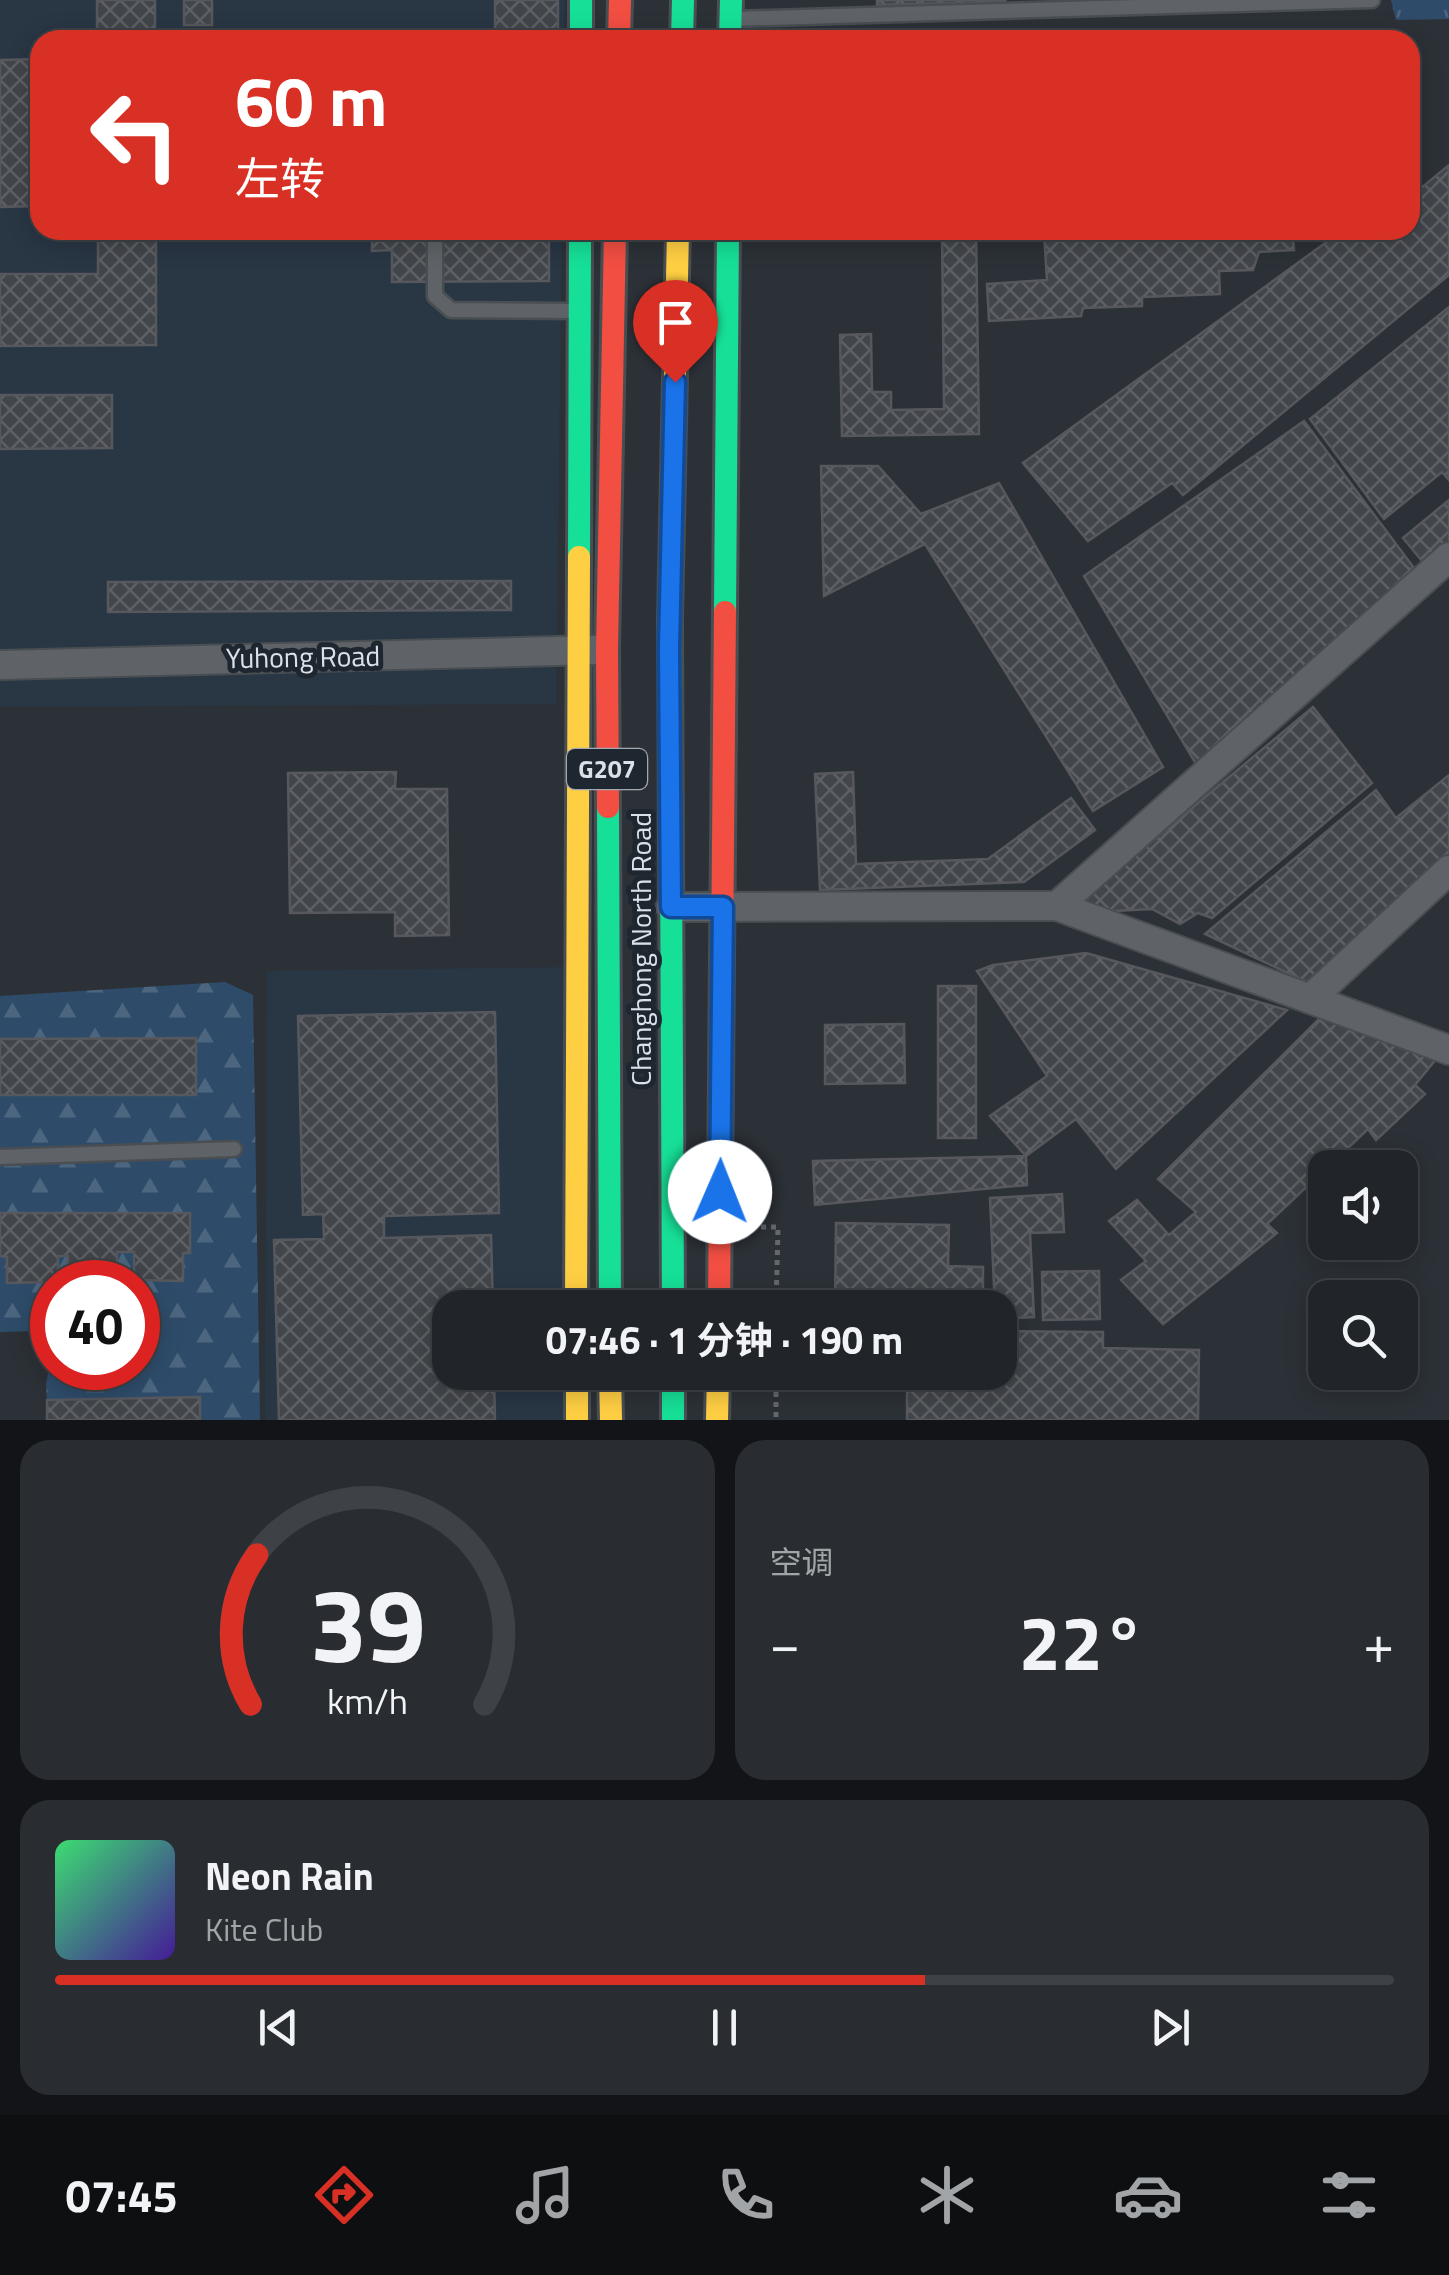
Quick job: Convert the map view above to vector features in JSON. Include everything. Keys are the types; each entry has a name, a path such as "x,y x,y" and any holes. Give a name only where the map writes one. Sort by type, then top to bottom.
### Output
{"main road":[{"path":"581,0 581,30"},
{"path":"619,30 620,0"},
{"path":"576,1290 580,240"},
{"name":"Changhong North Road","path":"610,1290 606,649 615,240"},
{"name":"Changhong North Road","path":"673,1290 669,648 678,240"},
{"path":"718,1290 728,240"},
{"path":"576,1390 576,1420"},
{"path":"610,1390 611,1420"},
{"path":"673,1390 673,1420"},
{"path":"717,1420 718,1390"}],"street":[{"path":"1057,906 1449,557"},
{"name":"Yuhong Road","path":"0,665 606,649"},
{"path":"1310,999 1449,870"},
{"path":"671,907 1057,906 1449,1050"}],"lane":[{"path":"706,20 1372,0"},
{"path":"435,240 435,296 451,310 580,312"},
{"path":"0,1157 234,1149"}],"path":[{"path":"776,1290 778,1227"},
{"path":"776,1390 776,1420"}],"shaded area":[{"path":"0,0 565,0 564,30 30,30 30,240 562,240 556,704 0,707"},
{"path":"568,967 564,1290 432,1290 432,1390 563,1390 563,1420 265,1420 267,971"}],"green space":[{"path":"1391,0 1449,0 1449,19 1396,20"},
{"path":"225,982 253,995 260,1420 48,1420 46,1390 160,1390 160,1260 30,1260 30,1331 0,1332 0,996"}],"building":[{"path":"97,0 155,0 155,30 97,30"},
{"path":"184,0 212,0 212,25 184,25"},
{"path":"495,0 558,0 558,30 495,30"},
{"path":"877,0 1005,0 1006,2 877,5"},
{"path":"30,59 30,206 0,207 0,60"},
{"path":"1449,165 1449,275 1183,495 1172,483 1088,541 1023,463 1329,240 1420,240 1420,189"},
{"path":"98,240 156,240 156,345 0,346 0,274 98,274"},
{"path":"372,240 549,240 549,281 392,282 392,250 372,251"},
{"path":"942,240 976,240 979,434 842,436 840,335 871,334 872,392 891,392 891,410 944,409"},
{"path":"1044,240 1293,240 1294,250 1259,252 1253,270 1219,271 1220,294 1142,297 1142,306 1083,308 1081,316 989,321 987,284 1047,280"},
{"path":"1449,307 1449,480 1442,472 1384,519 1310,419"},
{"path":"0,395 112,395 112,448 0,449"},
{"path":"1304,421 1420,576 1199,769 1084,576"},
{"path":"821,466 878,466 921,514 999,483 1163,767 1093,811 925,544 824,596"},
{"path":"1449,500 1449,546 1427,567 1403,538"},
{"path":"511,581 511,610 108,612 108,582"},
{"path":"1313,707 1372,783 1212,918 1198,913 1180,924 1152,909 1094,912 1083,899"},
{"path":"396,772 395,789 447,789 449,935 395,936 395,912 290,913 288,773"},
{"path":"853,772 856,864 988,859 1071,798 1095,830 1024,882 820,890 815,774"},
{"path":"1449,775 1449,855 1311,984 1205,934 1376,790 1396,818"},
{"path":"1086,953 1287,1010 1116,1169 1076,1119 1026,1156 990,1116 1047,1076 977,971 993,965"},
{"path":"938,986 976,986 976,1138 938,1138"},
{"path":"495,1012 499,1213 384,1216 384,1238 491,1235 493,1290 432,1290 432,1390 494,1390 495,1420 279,1420 274,1240 324,1239 323,1214 303,1215 298,1016"},
{"path":"1323,1015 1437,1058 1415,1085 1425,1094 1376,1140 1368,1129 1346,1150 1308,1150 1308,1185 1267,1224 1277,1233 1163,1324 1121,1280 1146,1261 1109,1221 1137,1200 1169,1235 1196,1212 1158,1179"},
{"path":"904,1024 905,1083 825,1084 825,1025"},
{"path":"196,1038 196,1095 0,1095 0,1039"},
{"path":"1026,1156 1027,1185 815,1205 813,1161"},
{"path":"1062,1194 1064,1232 1030,1233 1034,1317 1017,1318 1017,1290 994,1290 990,1198"},
{"path":"0,1213 190,1213 190,1253 183,1253 183,1281 160,1281 160,1260 134,1260 134,1252 117,1252 117,1260 68,1260 68,1256 58,1256 58,1260 30,1260 30,1283 7,1283 7,1257 0,1256"},
{"path":"836,1223 949,1225 948,1266 983,1267 983,1290 835,1290"},
{"path":"1099,1271 1100,1319 1043,1320 1042,1272"},
{"path":"1017,1331 1103,1332 1103,1348 1199,1350 1198,1420 907,1420 907,1390 1017,1390"},
{"path":"200,1397 200,1420 47,1420 47,1400"}],"traffic: fast":[{"path":"581,0 581,30"},
{"path":"682,30 683,0"},
{"path":"730,30 731,0"},
{"path":"579,557 580,240"},
{"path":"725,612 728,240"},
{"path":"670,619 673,1290"},
{"path":"608,807 610,1290"},
{"path":"673,1390 673,1420"}],"traffic: slow":[{"path":"670,619 678,240"},
{"path":"576,1290 579,557"},
{"path":"577,1390 577,1420"},
{"path":"610,1390 611,1420"},
{"path":"717,1420 718,1390"}],"traffic: jam":[{"path":"619,30 620,0"},
{"path":"608,807 615,240"},
{"path":"719,1290 725,612"}],"route":[{"path":"675,382 669,648 671,907 723,907 720,1192"}]}
